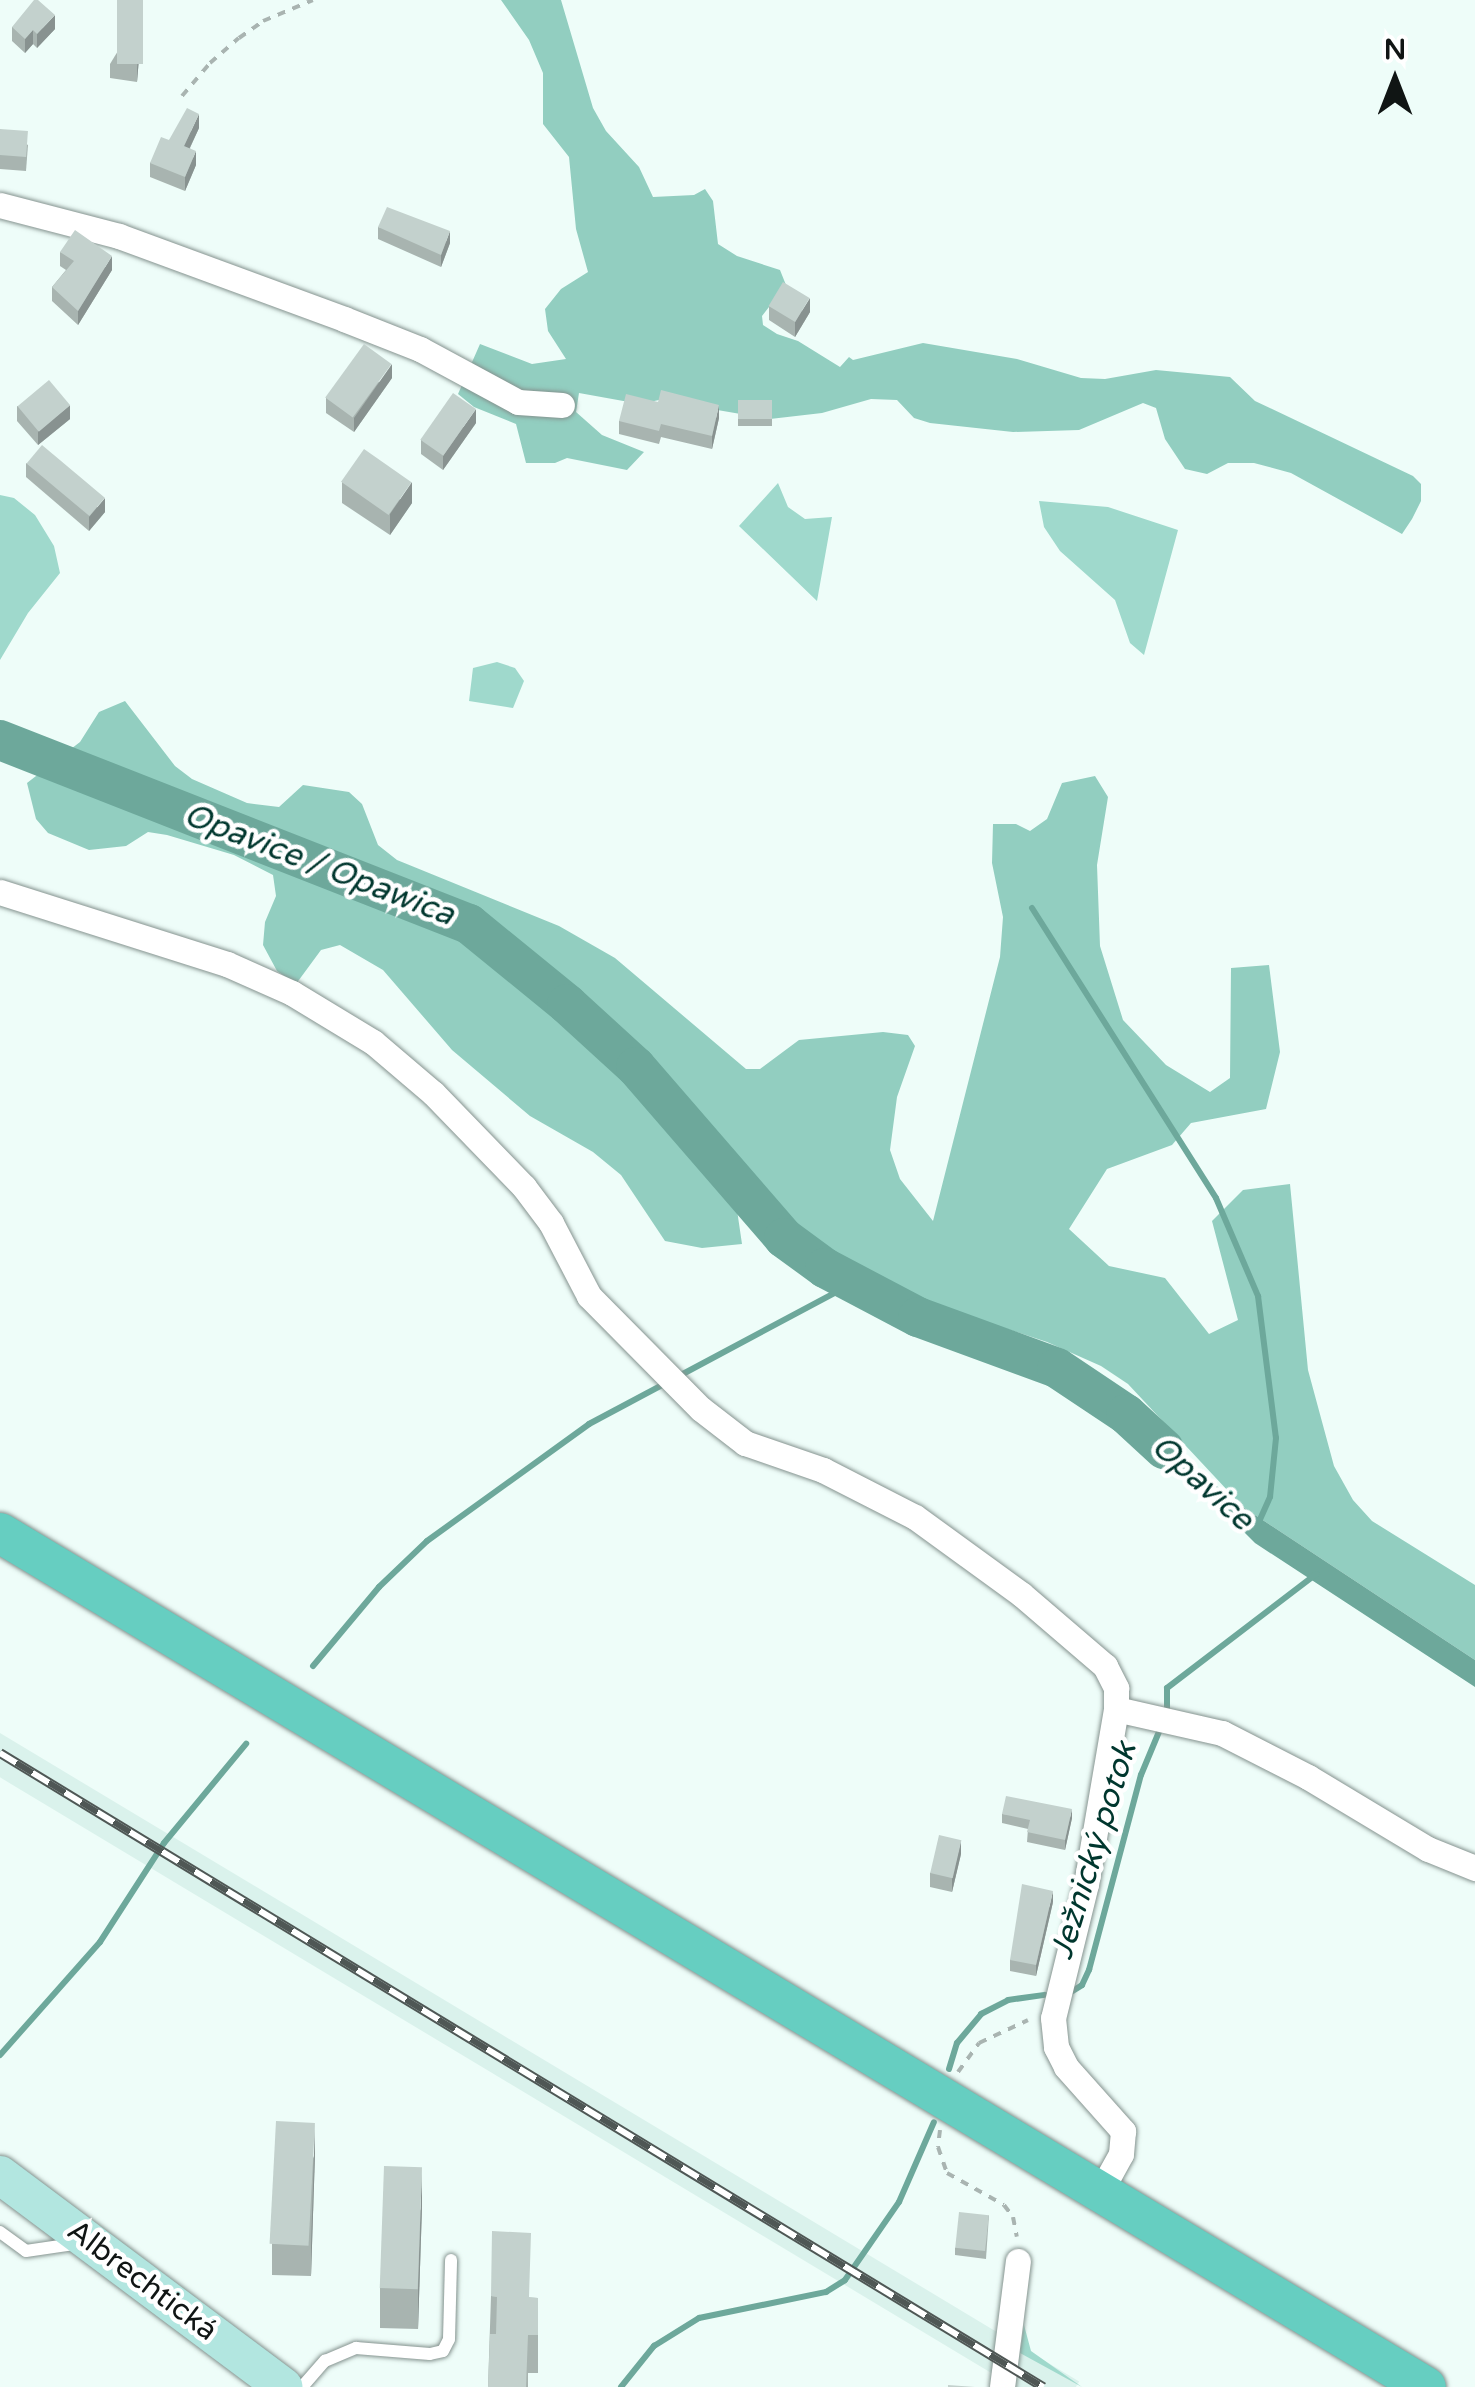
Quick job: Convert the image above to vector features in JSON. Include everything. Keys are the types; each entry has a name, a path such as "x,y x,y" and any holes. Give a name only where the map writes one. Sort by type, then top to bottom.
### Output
{"main road":[{"path":"0,1533 1426,2387"},
{"name":"Albrechtická","path":"0,2175 284,2387"}],"street":[{"path":"0,204 120,236 344,319 420,349 518,402 562,405"},
{"path":"0,892 227,964 292,993 373,1042 434,1093 524,1187 551,1224 589,1296 680,1389 745,1443 870,1492 915,1517 1021,1594 1105,1666 1116,1688 1116,1709 1086,1884 1053,2028 1060,2056 1122,2130 1121,2154 1100,2192"},
{"path":"1116,1709 1222,1732 1308,1776 1428,1849 1475,1868"},
{"path":"1002,2387 1018,2261"}],"lane":[{"path":"0,2232 26,2252 89,2242"},
{"path":"302,2387 325,2361 356,2348 430,2354 443,2350 449,2339 452,2260"}],"path":[{"path":"182,96 210,63 239,38 263,21 313,0"},
{"path":"956,2074 979,2043 1055,2007"},
{"path":"941,2126 938,2147 947,2173 1004,2205 1017,2228 1018,2261"}],"shaded area":[{"path":"501,0 561,0 593,108 606,131 639,167 653,197 694,195 705,189 713,201 718,244 737,256 780,270 786,285 762,316 763,325 777,334 798,341 840,367 849,357 853,360 923,343 1017,359 1081,378 1105,379 1156,370 1230,377 1255,401 1413,476 1421,484 1421,501 1412,519 1402,534 1291,473 1254,463 1228,463 1207,474 1185,469 1165,439 1156,408 1143,403 1079,430 1013,432 930,423 914,418 897,400 871,399 822,413 770,419 659,400 640,404 579,393 576,412 602,435 644,452 627,470 567,458 555,463 526,463 516,424 474,407 458,394 480,344 532,364 566,359 548,331 545,309 561,289 588,272 576,229 569,157 543,124 543,73 529,40"},
{"path":"778,483 788,507 805,519 832,517 817,601 739,526"},
{"path":"0,495 14,498 35,515 54,546 60,573 28,613 0,660"},
{"path":"1039,501 1108,507 1178,530 1144,655 1130,643 1115,600 1060,551 1044,527"},
{"path":"497,662 515,668 524,681 513,708 469,701 473,668"},
{"path":"125,701 175,766 192,779 247,803 279,807 303,785 349,792 362,804 378,845 397,860 559,926 615,958 746,1069 760,1069 799,1040 883,1032 908,1035 915,1046 897,1097 890,1150 900,1179 933,1221 1000,957 1003,917 992,863 993,824 1016,824 1030,831 1047,819 1062,783 1095,776 1108,797 1097,865 1100,946 1123,1020 1166,1065 1210,1092 1230,1078 1231,968 1269,965 1280,1052 1266,1109 1191,1123 1172,1145 1107,1169 1069,1229 1109,1266 1165,1278 1209,1334 1238,1320 1212,1221 1243,1190 1290,1184 1308,1370 1334,1466 1353,1500 1372,1521 1475,1585 1475,1660 1243,1507 1128,1384 1101,1366 1047,1342 946,1309 903,1317 810,1270 737,1210 742,1244 702,1248 665,1241 621,1175 593,1152 530,1116 452,1050 383,970 340,945 321,950 296,984 277,971 263,945 265,922 276,896 273,875 234,855 167,835 148,832 126,846 89,850 48,833 36,819 27,783 80,742 99,712"},
{"path":"0,1733 1079,2381 1076,2387 1015,2387 0,1777"},
{"path":"1024,2325 1031,2351 1082,2387 1020,2353"}],"water":[{"name":"Opavice","path":"1126,1414 1243,1507 1475,1660 1475,1687 1255,1543"}],"building":[{"path":"34,0 55,15 37,34 33,30 25,39 12,27"},
{"path":"117,0 143,0 143,64 117,64"},
{"path":"187,108 199,114 184,146 196,151 185,177 150,163 161,137 169,140"},
{"path":"0,129 28,131 26,157 0,155"},
{"path":"387,207 450,231 441,255 378,227"},
{"path":"75,230 112,256 78,311 52,287 74,261 60,252"},
{"path":"783,282 810,298 795,322 769,306"},
{"path":"364,344 392,364 353,417 325,397"},
{"path":"49,380 70,405 39,432 18,406"},
{"path":"661,390 719,405 712,436 661,424 659,431 619,421 626,394 658,402"},
{"path":"453,393 476,409 443,456 420,440"},
{"path":"738,400 772,400 772,419 738,419"},
{"path":"42,445 105,498 89,516 27,463"},
{"path":"364,449 412,482 389,515 341,482"},
{"path":"1006,1796 1072,1809 1065,1840 1027,1832 1030,1820 1002,1814"},
{"path":"939,1835 961,1840 953,1878 930,1873"},
{"path":"1022,1884 1053,1891 1036,1965 1010,1960"},
{"path":"276,2121 315,2123 309,2246 270,2244"},
{"path":"384,2166 422,2167 418,2289 380,2288"},
{"path":"959,2212 989,2215 985,2251 955,2248"},
{"path":"492,2231 531,2233 529,2297 538,2298 538,2335 528,2335 526,2387 488,2387 490,2334 496,2334 497,2297 491,2296"}],"waterway":[{"name":"Opavice / Opawica","path":"0,740 469,924 636,1067 784,1238 825,1268 918,1317 1057,1368 1126,1414 1164,1449"},
{"name":"Opavice","path":"1032,908 1216,1198 1258,1296 1276,1438 1270,1497 1257,1526"},
{"path":"679,1376 855,1282"},
{"path":"313,1666 379,1587 427,1541 589,1424 668,1382"},
{"name":"Ježnický potok","path":"1167,1709 1167,1688 1316,1574"},
{"name":"Ježnický potok","path":"1071,1992 1082,1985 1089,1970 1141,1775 1161,1727"},
{"path":"0,2055 100,1942 164,1843 246,1744"},
{"name":"Ježnický potok","path":"949,2069 957,2043 981,2014 1008,2000 1045,1995"},
{"name":"Ježnický potok","path":"621,2387 654,2346 699,2318 826,2292 845,2280 899,2202 934,2122"}],"railway":[{"path":"0,1753 1043,2387"}]}
